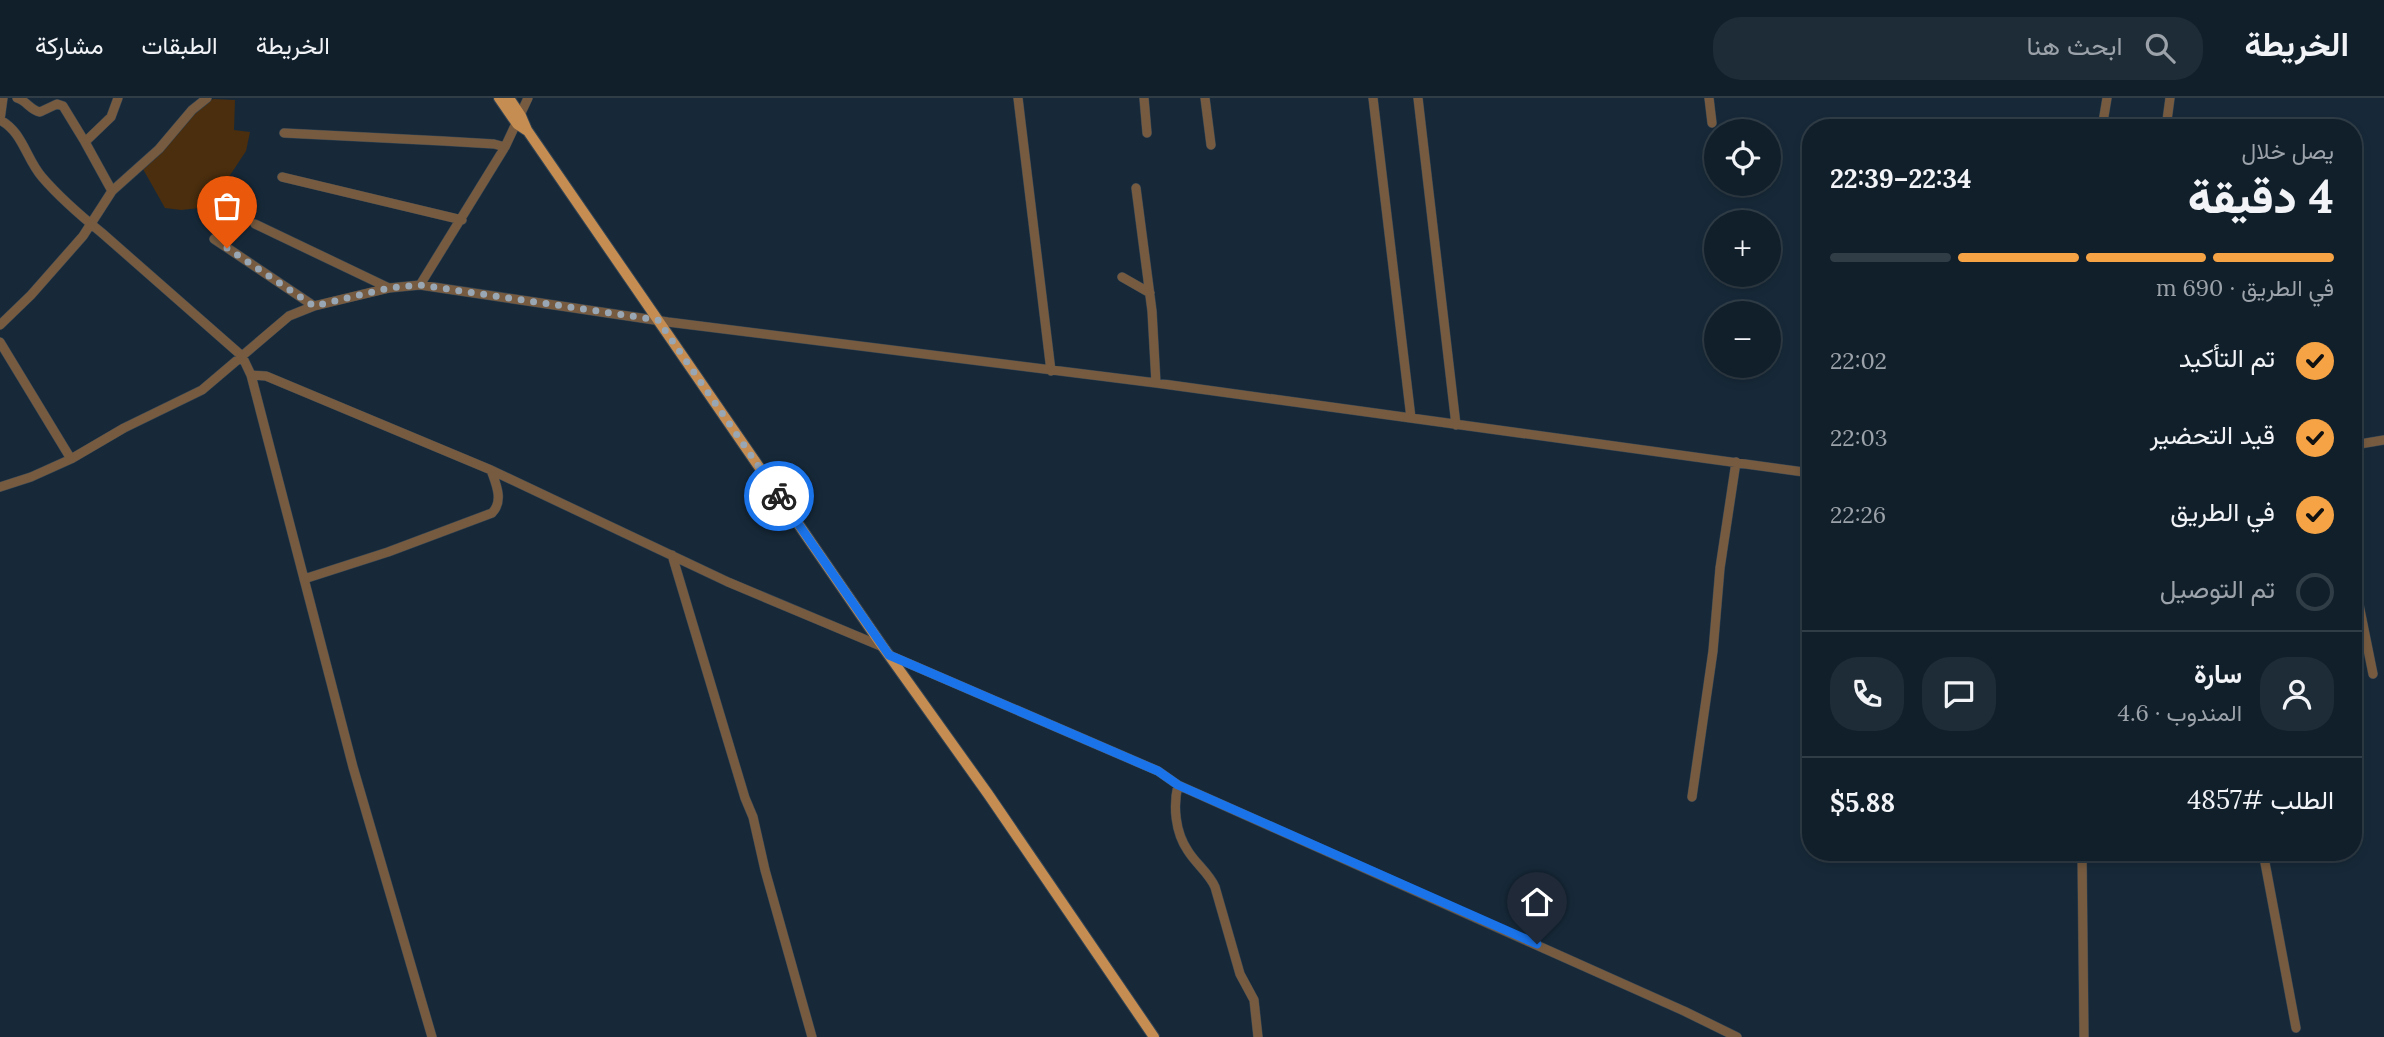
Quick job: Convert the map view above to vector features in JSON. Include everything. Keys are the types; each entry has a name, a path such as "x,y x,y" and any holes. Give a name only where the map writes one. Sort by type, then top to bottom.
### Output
{"main road":[{"path":"499,98 521,123 1154,1037"},
{"path":"509,98 521,123"}],"street":[{"path":"3,98 0,120 8,124 23,143 40,175 80,215 242,356 251,375 354,767 432,1037"},
{"path":"17,98 26,101 33,110 40,112 57,104 64,106 112,191"},
{"path":"85,142 111,117 118,98"},
{"path":"0,325 31,295 91,224 112,191 159,149 192,110 207,98"},
{"path":"420,285 521,123 528,98"},
{"path":"1018,98 1051,371"},
{"path":"1144,98 1147,134"},
{"path":"1205,98 1211,145"},
{"path":"1373,98 1411,418"},
{"path":"1418,98 1456,425"},
{"path":"1709,98 1712,119"},
{"path":"2104,119 2107,98"},
{"path":"2167,119 2170,98"},
{"path":"284,133 494,144 505,147"},
{"path":"282,177 462,220"},
{"path":"1136,188 1150,293 1156,383"},
{"path":"255,224 389,288"},
{"path":"214,239 314,306"},
{"path":"1122,277 1150,293"},
{"path":"0,487 71,459 124,428 202,390 289,316 314,306 389,288 420,285 658,320 1156,383 1802,472"},
{"path":"0,342 71,459"},
{"path":"251,375 266,376 491,470 728,582 1158,771 1178,785 1672,1005 1737,1037"},
{"path":"2362,444 2384,440"},
{"path":"1692,797 1736,462"},
{"path":"304,579 388,552 492,513 497,509 498,500 497,486 491,470"},
{"path":"672,555 753,817 765,870 812,1037"},
{"path":"2362,622 2372,674"},
{"path":"1178,785 1174,810 1181,835 1188,851 1215,887 1240,974 1254,1000 1258,1037"},
{"path":"2082,861 2084,1037"},
{"path":"2265,861 2296,1028"}],"shaded area":[{"path":"214,99 235,100 234,130 250,132 246,151 209,207 181,210 165,208 143,169 204,102"}],"way so far":[{"path":"227,248 314,306 389,288 420,285 658,320 779,496"}],"route":[{"path":"779,496 889,655 1158,771 1178,785 1537,944"}]}
